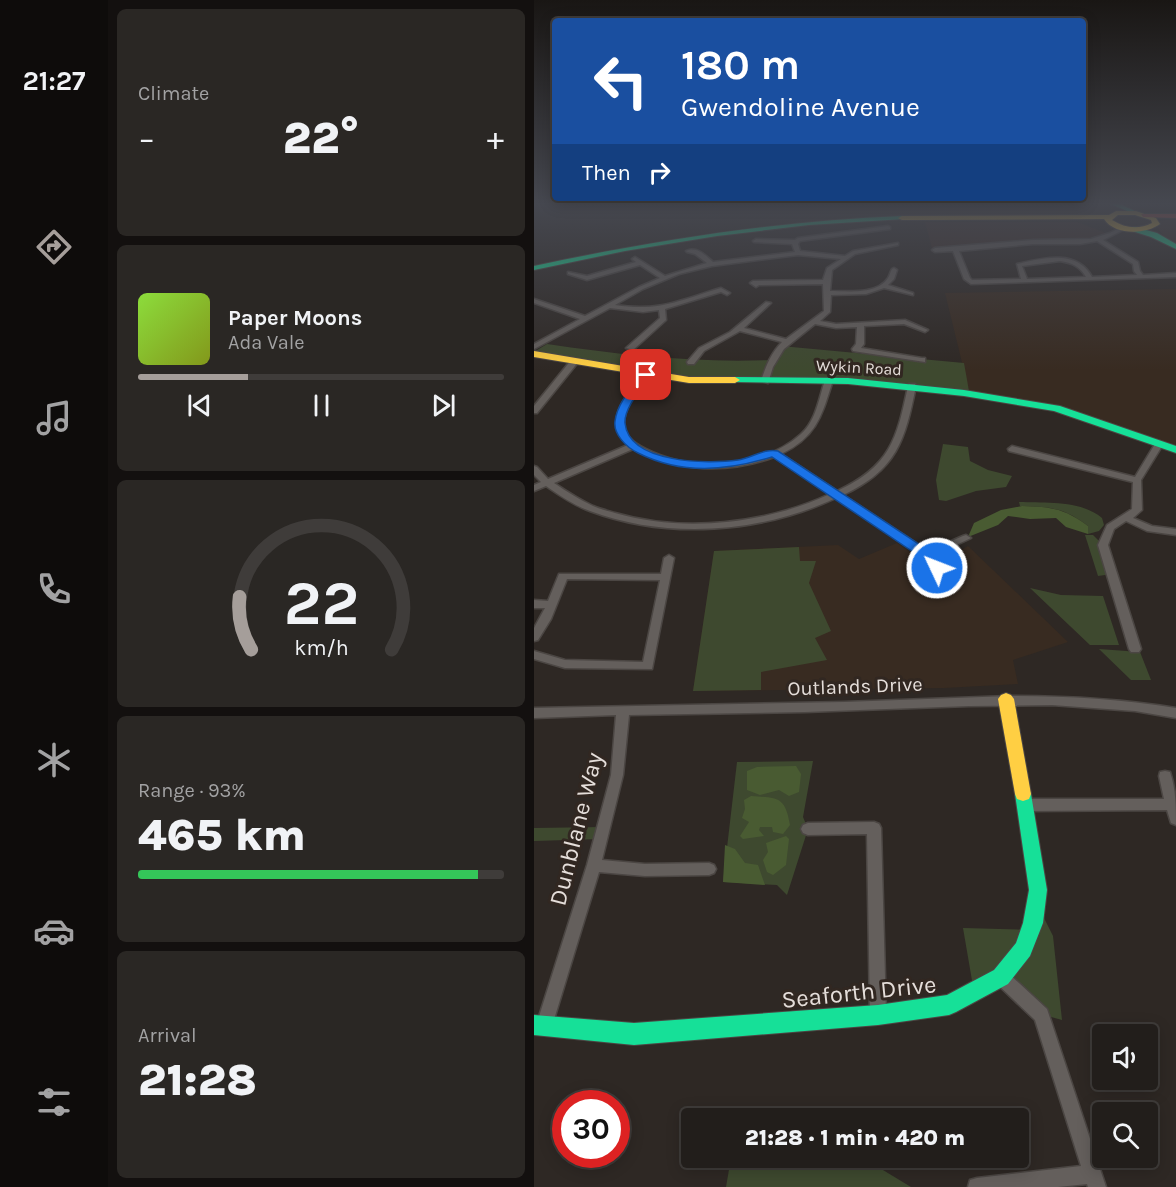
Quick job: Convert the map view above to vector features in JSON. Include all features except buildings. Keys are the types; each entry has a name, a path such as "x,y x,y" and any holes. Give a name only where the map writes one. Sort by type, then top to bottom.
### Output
{"street":[{"path":"534,268 574,259"},
{"path":"708,259 712,264"},
{"path":"534,347 640,288 712,264 748,259"},
{"path":"765,381 771,360 786,341 827,312 826,282 829,269 841,259"},
{"path":"960,259 969,281 1176,275"},
{"path":"1025,281 1019,266 1068,259"},
{"path":"1073,259 1085,268 1090,279"},
{"path":"1130,259 1136,263 1137,271 1142,277"},
{"path":"570,273 584,281 638,261 665,278"},
{"path":"827,293 862,292 885,286 892,279 894,270"},
{"path":"745,285 826,282"},
{"path":"885,286 911,294"},
{"path":"610,306 640,312 662,309 727,290"},
{"path":"534,301 586,319"},
{"path":"691,362 703,347 739,329 752,313 768,303"},
{"path":"534,309 542,304"},
{"path":"629,346 664,319 662,309"},
{"path":"815,322 836,326 861,325 905,322 916,317"},
{"path":"905,322 925,330"},
{"path":"861,325 860,344 855,349 922,360"},
{"path":"739,329 786,341"},
{"name":"Wykin Road","path":"534,354 646,375 688,380 829,380 912,386 1056,408 1158,446 1176,450"},
{"path":"534,411 575,361"},
{"path":"646,375 625,406 620,422 625,437 634,446 663,461 697,466 740,463 774,453 806,434 817,415 829,380"},
{"path":"534,469 548,483 574,501 602,513 636,521 707,525 758,520 838,496 882,465 901,437 912,386"},
{"path":"534,488 634,446"},
{"path":"1135,649 1102,545 1113,523 1137,510 1137,480 1158,446"},
{"path":"1012,449 1137,480"},
{"path":"774,453 927,555 937,568"},
{"path":"1126,518 1150,529 1176,532"},
{"path":"927,555 966,538"},
{"path":"534,654 565,664 648,666 669,558"},
{"path":"534,637 546,619 563,576 665,577"},
{"path":"534,604 551,605"},
{"name":"Outlands Drive","path":"534,713 832,707 1006,699 1093,701 1176,713"},
{"name":"Seaforth Drive","path":"539,1026 634,1034 878,1015 949,1005 1001,977 1023,949 1033,924 1038,890 1026,805 1006,699"},
{"name":"Dunblane Way","path":"539,1026 594,865 617,775 623,710"},
{"path":"1165,776 1176,819"},
{"path":"1026,805 1172,804"},
{"path":"808,829 874,828 878,1015"},
{"path":"594,865 645,870 709,869"},
{"path":"977,1187 1094,1180 1041,1015 1001,977"}],"shaded area":[{"path":"1176,289 1176,447 1159,444 1058,405 969,391 945,293"},
{"path":"897,543 934,569 949,566 956,553 968,546 1068,642 1013,660 1018,684 944,688 693,691 714,551 838,545 859,559"}],"green space":[{"path":"547,344 631,355 686,359 770,360 781,346 964,363 969,391 843,377 698,377 653,373 534,352"},
{"path":"943,444 968,447 970,461 988,470 1012,476 1006,487 976,491 946,501 939,500 936,480"},
{"path":"1019,502 1073,505 1093,512 1102,518 1104,525 1099,531 1088,534 1088,526 1071,515 1048,508 1020,506"},
{"path":"1022,506 1049,508 1064,512 1088,526 1088,534 1066,527 1056,518 1030,519 1008,516 998,525 968,537 974,523 1001,510"},
{"path":"1085,535 1093,535 1103,545 1112,574 1098,576"},
{"path":"799,547 800,561 816,561 809,583 831,631 815,638 827,660 761,672 761,690 693,691 714,551"},
{"path":"1030,588 1061,595 1103,596 1119,645 1090,645"},
{"path":"1099,649 1140,652 1151,680 1131,680"},
{"path":"813,761 803,817 808,829 787,895 777,885 723,882 737,762"},
{"path":"796,766 801,774 799,792 789,796 779,790 760,795 747,790 747,771 757,767"},
{"path":"751,796 774,798 783,804 790,825 783,834 773,832 772,827 760,827 759,830 764,836 743,839 740,836 749,822 742,818 745,809 744,800"},
{"path":"603,827 600,839 534,841 534,828"},
{"path":"786,836 789,839 786,865 773,875 767,872 763,860 768,852 766,843"},
{"path":"725,845 735,849 745,863 758,865 765,885 723,882"},
{"path":"1036,902 1053,936 1062,1020 1044,1015 1001,978 974,992 963,928 1031,930"},
{"path":"729,1168 880,1168 911,1187 726,1187"}],"traffic: fast":[{"path":"534,268 575,259"},
{"path":"735,380 848,381 964,393 1056,408 1176,450"},
{"path":"534,1025 634,1034 878,1015 949,1005 1001,977 1023,949 1033,923 1038,890 1023,794"}],"traffic: slow":[{"path":"534,354 689,380 735,380"},
{"path":"1006,699 1023,794"}],"route":[{"path":"646,375 625,406 620,422 621,430 629,443 645,454 678,465 716,466 740,463 774,453 927,555 937,568"}]}
